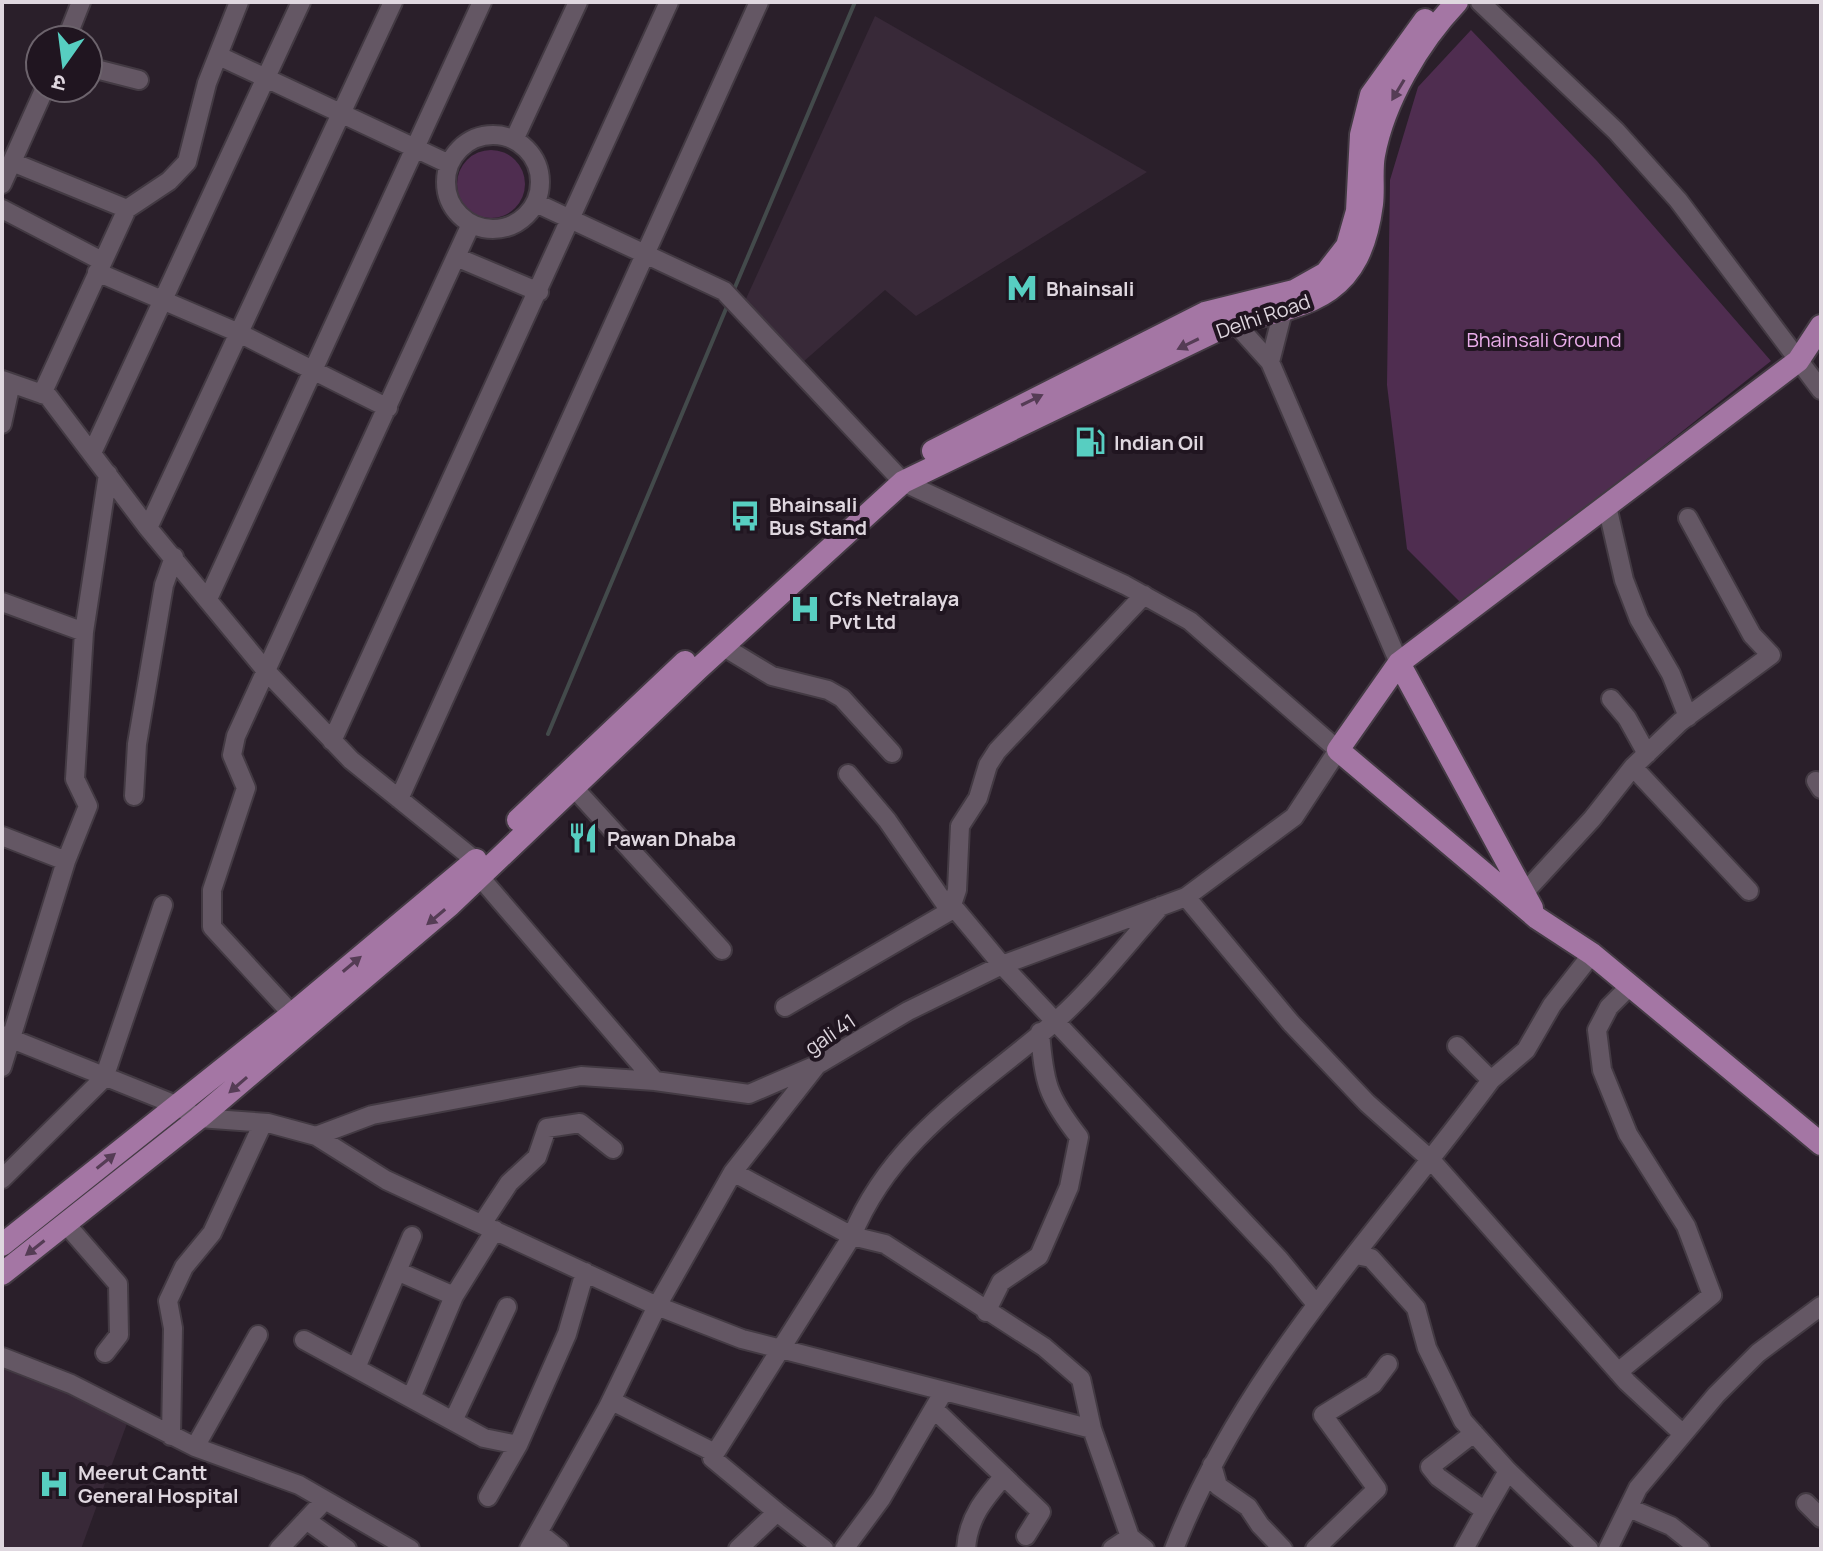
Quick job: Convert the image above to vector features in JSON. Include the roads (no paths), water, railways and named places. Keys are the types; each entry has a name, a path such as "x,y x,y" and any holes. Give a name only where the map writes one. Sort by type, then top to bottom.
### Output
{"main road":[{"path":"1281,303 1326,273 1347,246 1357,211 1359,149 1371,95 1438,2"},
{"name":"Delhi Road","path":"899,478 1231,315 1336,286 1358,261 1367,235 1373,158 1385,111 1441,19 1457,2"},
{"path":"1821,326 1798,361 1399,663 1338,750 1537,918 1592,954 1821,1144"},
{"path":"2,1245 575,789 899,478"},
{"path":"2,1274 199,1118 450,905 477,869 661,684 899,478"},
{"path":"1399,663 1537,918"}],"street":[{"path":"72,24 81,2"},
{"path":"42,394 127,209 169,181 187,162 207,83 239,2"},
{"path":"92,453 301,2"},
{"path":"148,528 393,2"},
{"path":"208,599 482,2"},
{"path":"514,140 578,2"},
{"path":"332,741 669,2"},
{"path":"399,799 759,2"},
{"path":"1480,2 1616,131 1678,200 1821,390"},
{"path":"219,56 449,164"},
{"path":"104,71 139,80"},
{"path":"2,184 38,104"},
{"path":"495,135 514,140 524,146 538,167 541,179 536,203 529,214 508,228 483,229 471,224 454,209 449,198 446,175 449,164 460,148 476,138 495,135"},
{"path":"12,162 127,209"},
{"path":"536,203 729,297 899,478 1144,595 1190,621 1338,750"},
{"path":"2,209 163,300 315,369 388,408"},
{"path":"292,1014 212,927 212,890 246,788 232,755 236,736 471,224"},
{"path":"456,257 539,292"},
{"path":"1270,362 1281,303"},
{"path":"1231,315 1270,362 1399,663"},
{"path":"2,424 6,382 48,396 148,528 267,672 332,741 477,869 655,1081"},
{"path":"2,1067 5,1036 88,806 75,779 84,632 108,474"},
{"path":"1607,506 1624,580 1639,619 1671,674 1688,717"},
{"path":"1524,893 1592,819 1633,767 1688,717 1771,655 1752,635 1688,518"},
{"path":"134,796 137,744 164,585 174,557"},
{"path":"950,911 957,890 960,826 978,798 988,765 997,751 1144,595"},
{"path":"2,602 84,632"},
{"path":"724,647 772,676 828,690 842,698 892,753"},
{"path":"1611,699 1627,718 1647,754"},
{"name":"gali 41","path":"534,1541 612,1401 657,1306 733,1172 817,1065 908,1011 1002,965 1186,897 1294,817 1338,750"},
{"path":"1633,767 1749,891"},
{"path":"848,774 887,820 950,911"},
{"path":"575,789 722,950"},
{"path":"2,836 66,861"},
{"path":"1186,897 1302,1035 1367,1103 1431,1160 1618,1372 1683,1434"},
{"path":"824,1549 712,1458 852,1236 864,1207 927,1125 1056,1020 1163,904"},
{"path":"2,1179 104,1078 163,905"},
{"path":"785,1007 950,911 957,911 1002,965 1227,1208 1279,1259 1316,1304"},
{"path":"1174,1549 1193,1500 1273,1361 1491,1080 1526,1050 1552,1005 1592,954"},
{"path":"1618,1372 1712,1295 1686,1226 1628,1134 1602,1070 1597,1030 1609,1007 1630,986"},
{"path":"986,1312 1001,1282 1039,1256 1075,1169 1079,1137 1059,1112 1044,1081 1040,1032"},
{"path":"5,1036 176,1105 199,1118 263,1123 316,1136 386,1180 657,1306 742,1339 1092,1429"},
{"path":"1457,1046 1491,1080"},
{"path":"316,1136 372,1115 581,1076 655,1081 749,1094 817,1065"},
{"path":"171,1436 173,1328 168,1301 184,1267 212,1233 263,1123"},
{"path":"411,1398 454,1296 509,1183 537,1157 547,1128 580,1123 613,1149"},
{"path":"733,1172 852,1236 885,1244 1044,1347 1081,1379 1092,1429 1137,1543 1112,1549"},
{"path":"66,1224 118,1284 119,1335 105,1353"},
{"path":"356,1368 412,1236"},
{"path":"1356,1255 1371,1258 1416,1308 1427,1348 1463,1421 1508,1471 1589,1549"},
{"path":"397,1271 454,1296"},
{"path":"488,1497 518,1445 567,1334 585,1272"},
{"path":"1608,1549 1638,1488 1683,1434 1758,1353 1821,1306"},
{"path":"453,1421 507,1307"},
{"path":"195,1447 258,1335"},
{"path":"304,1340 484,1438 518,1445"},
{"path":"2,1357 71,1384 195,1447 299,1485 410,1549"},
{"path":"1315,1549 1377,1489 1323,1415 1373,1384 1388,1364"},
{"path":"844,1549 881,1499 944,1391"},
{"path":"612,1401 715,1453"},
{"path":"934,1409 1041,1512 1026,1536"},
{"path":"1474,1433 1430,1467 1438,1477 1485,1511"},
{"path":"1212,1465 1218,1486 1248,1507 1283,1549"},
{"path":"1464,1549 1508,1471"},
{"path":"966,1549 967,1530 972,1520 983,1500 1004,1476"},
{"path":"289,1545 325,1500"},
{"path":"1806,1503 1821,1518"},
{"path":"1629,1508 1671,1526 1700,1549"},
{"path":"738,1549 777,1512"},
{"path":"306,1520 347,1549"},
{"path":"534,1541 559,1549"}],"waterway":[{"path":"733,292 855,2"},
{"path":"548,734 728,304"}],"place":[{"name":"Bhainsali","path":"1022,288"},
{"name":"Indian Oil","path":"1090,442"},
{"name":"Bhainsali Bus Stand","path":"745,516"},
{"name":"Cfs Netralaya Pvt Ltd","path":"805,609"},
{"name":"Pawan Dhaba","path":"583,838"},
{"name":"Meerut Cantt General Hospital","path":"54,1484"}],"park label":[{"name":"Bhainsali Ground","path":"1544,339"}]}
